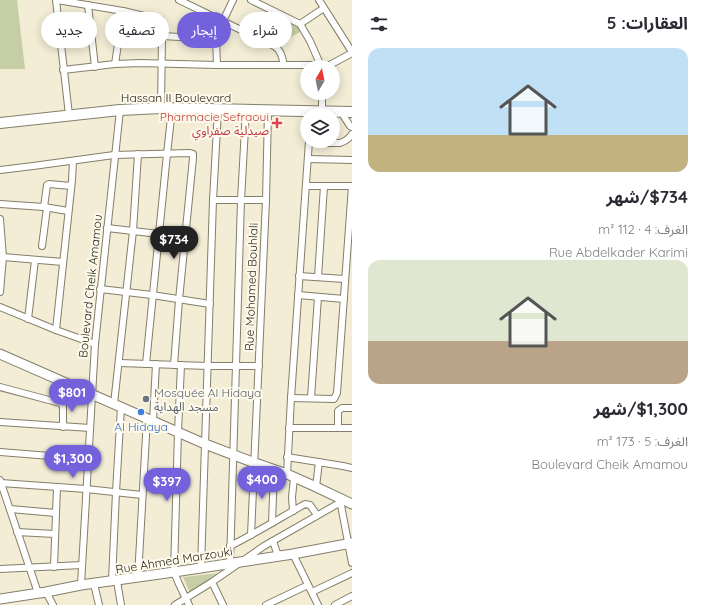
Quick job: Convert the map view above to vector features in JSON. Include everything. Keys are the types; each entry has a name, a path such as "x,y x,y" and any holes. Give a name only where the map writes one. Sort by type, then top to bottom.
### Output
{"main road":[{"name":"Hassan II Boulevard","path":"0,123 120,110 161,108 300,112"},
{"name":"Hassan II Boulevard","path":"341,112 352,112"},
{"path":"0,354 205,444 290,476 316,487 341,501 352,504"},
{"name":"Rue Ahmed Marzouki","path":"4,601 81,585 138,578 293,554 350,543"}],"street":[{"path":"69,115 56,0 127,12"},
{"path":"179,0 204,12"},
{"path":"227,12 233,0"},
{"path":"251,0 300,24 319,60"},
{"path":"319,0 350,43 352,52 335,60"},
{"path":"88,5 95,67"},
{"path":"300,24 324,8"},
{"path":"115,64 123,11"},
{"path":"231,25 278,48 284,64"},
{"path":"161,108 162,48"},
{"path":"216,48 217,65"},
{"path":"63,70 115,64 300,65"},
{"path":"146,364 172,109"},
{"name":"Boulevard Cheik Amamou","path":"81,585 95,344 120,110"},
{"path":"201,568 213,200 218,110"},
{"path":"230,563 241,200 246,110"},
{"name":"Rue Mohamed Bouhlali","path":"251,536 266,200 268,111"},
{"path":"341,112 352,127"},
{"path":"340,143 345,142 352,134"},
{"path":"293,511 287,457 309,148"},
{"path":"121,605 114,581 119,363 138,154"},
{"path":"0,170 114,155 193,154 174,365"},
{"path":"308,159 352,160"},
{"path":"56,330 73,161"},
{"path":"42,246 47,185 71,186"},
{"path":"291,398 334,399 337,393 352,186 306,186"},
{"path":"318,277 324,186"},
{"path":"213,200 266,200"},
{"path":"0,204 68,211"},
{"path":"0,219 3,257 0,292"},
{"path":"107,228 185,237"},
{"path":"3,257 63,262"},
{"path":"28,319 35,260"},
{"path":"299,276 345,279"},
{"path":"100,289 210,304"},
{"path":"298,295 344,299"},
{"path":"311,398 318,296"},
{"path":"0,307 95,344"},
{"path":"119,363 259,366"},
{"path":"138,578 142,495 156,364"},
{"path":"181,365 174,572 189,605"},
{"path":"0,387 60,403 63,408 63,427"},
{"path":"338,428 338,411 342,408 352,408"},
{"path":"0,422 90,428"},
{"path":"289,428 352,428"},
{"path":"0,452 88,459"},
{"path":"287,457 352,468"},
{"path":"316,487 319,462"},
{"path":"272,522 274,470"},
{"path":"53,605 42,592 29,568 1,481 142,495"},
{"path":"54,567 57,487"},
{"path":"175,605 212,582 264,546 341,501 350,543 352,564"},
{"path":"230,546 251,536 272,522 305,504 309,504 318,515"},
{"path":"10,509 56,513"},
{"path":"17,532 55,534"},
{"path":"273,541 278,556"},
{"path":"293,554 318,605"},
{"path":"0,569 82,565"},
{"path":"312,592 352,572"},
{"path":"212,582 223,605"},
{"path":"94,584 99,605"},
{"path":"270,604 308,585"},
{"path":"335,605 352,596"}],"green space":[{"path":"0,0 17,0 25,69 0,69"},
{"path":"292,21 298,24 302,31 292,36"},
{"path":"220,573 190,593 183,577"}],"place":[{"name":"Pharmacie Sefraoui صيدلية صفراوي","path":"277,123"},
{"name":"Mosquée Al Hidaya مسجد الهداية","path":"146,399"},
{"name":"Al Hidaya","path":"141,412"}]}
